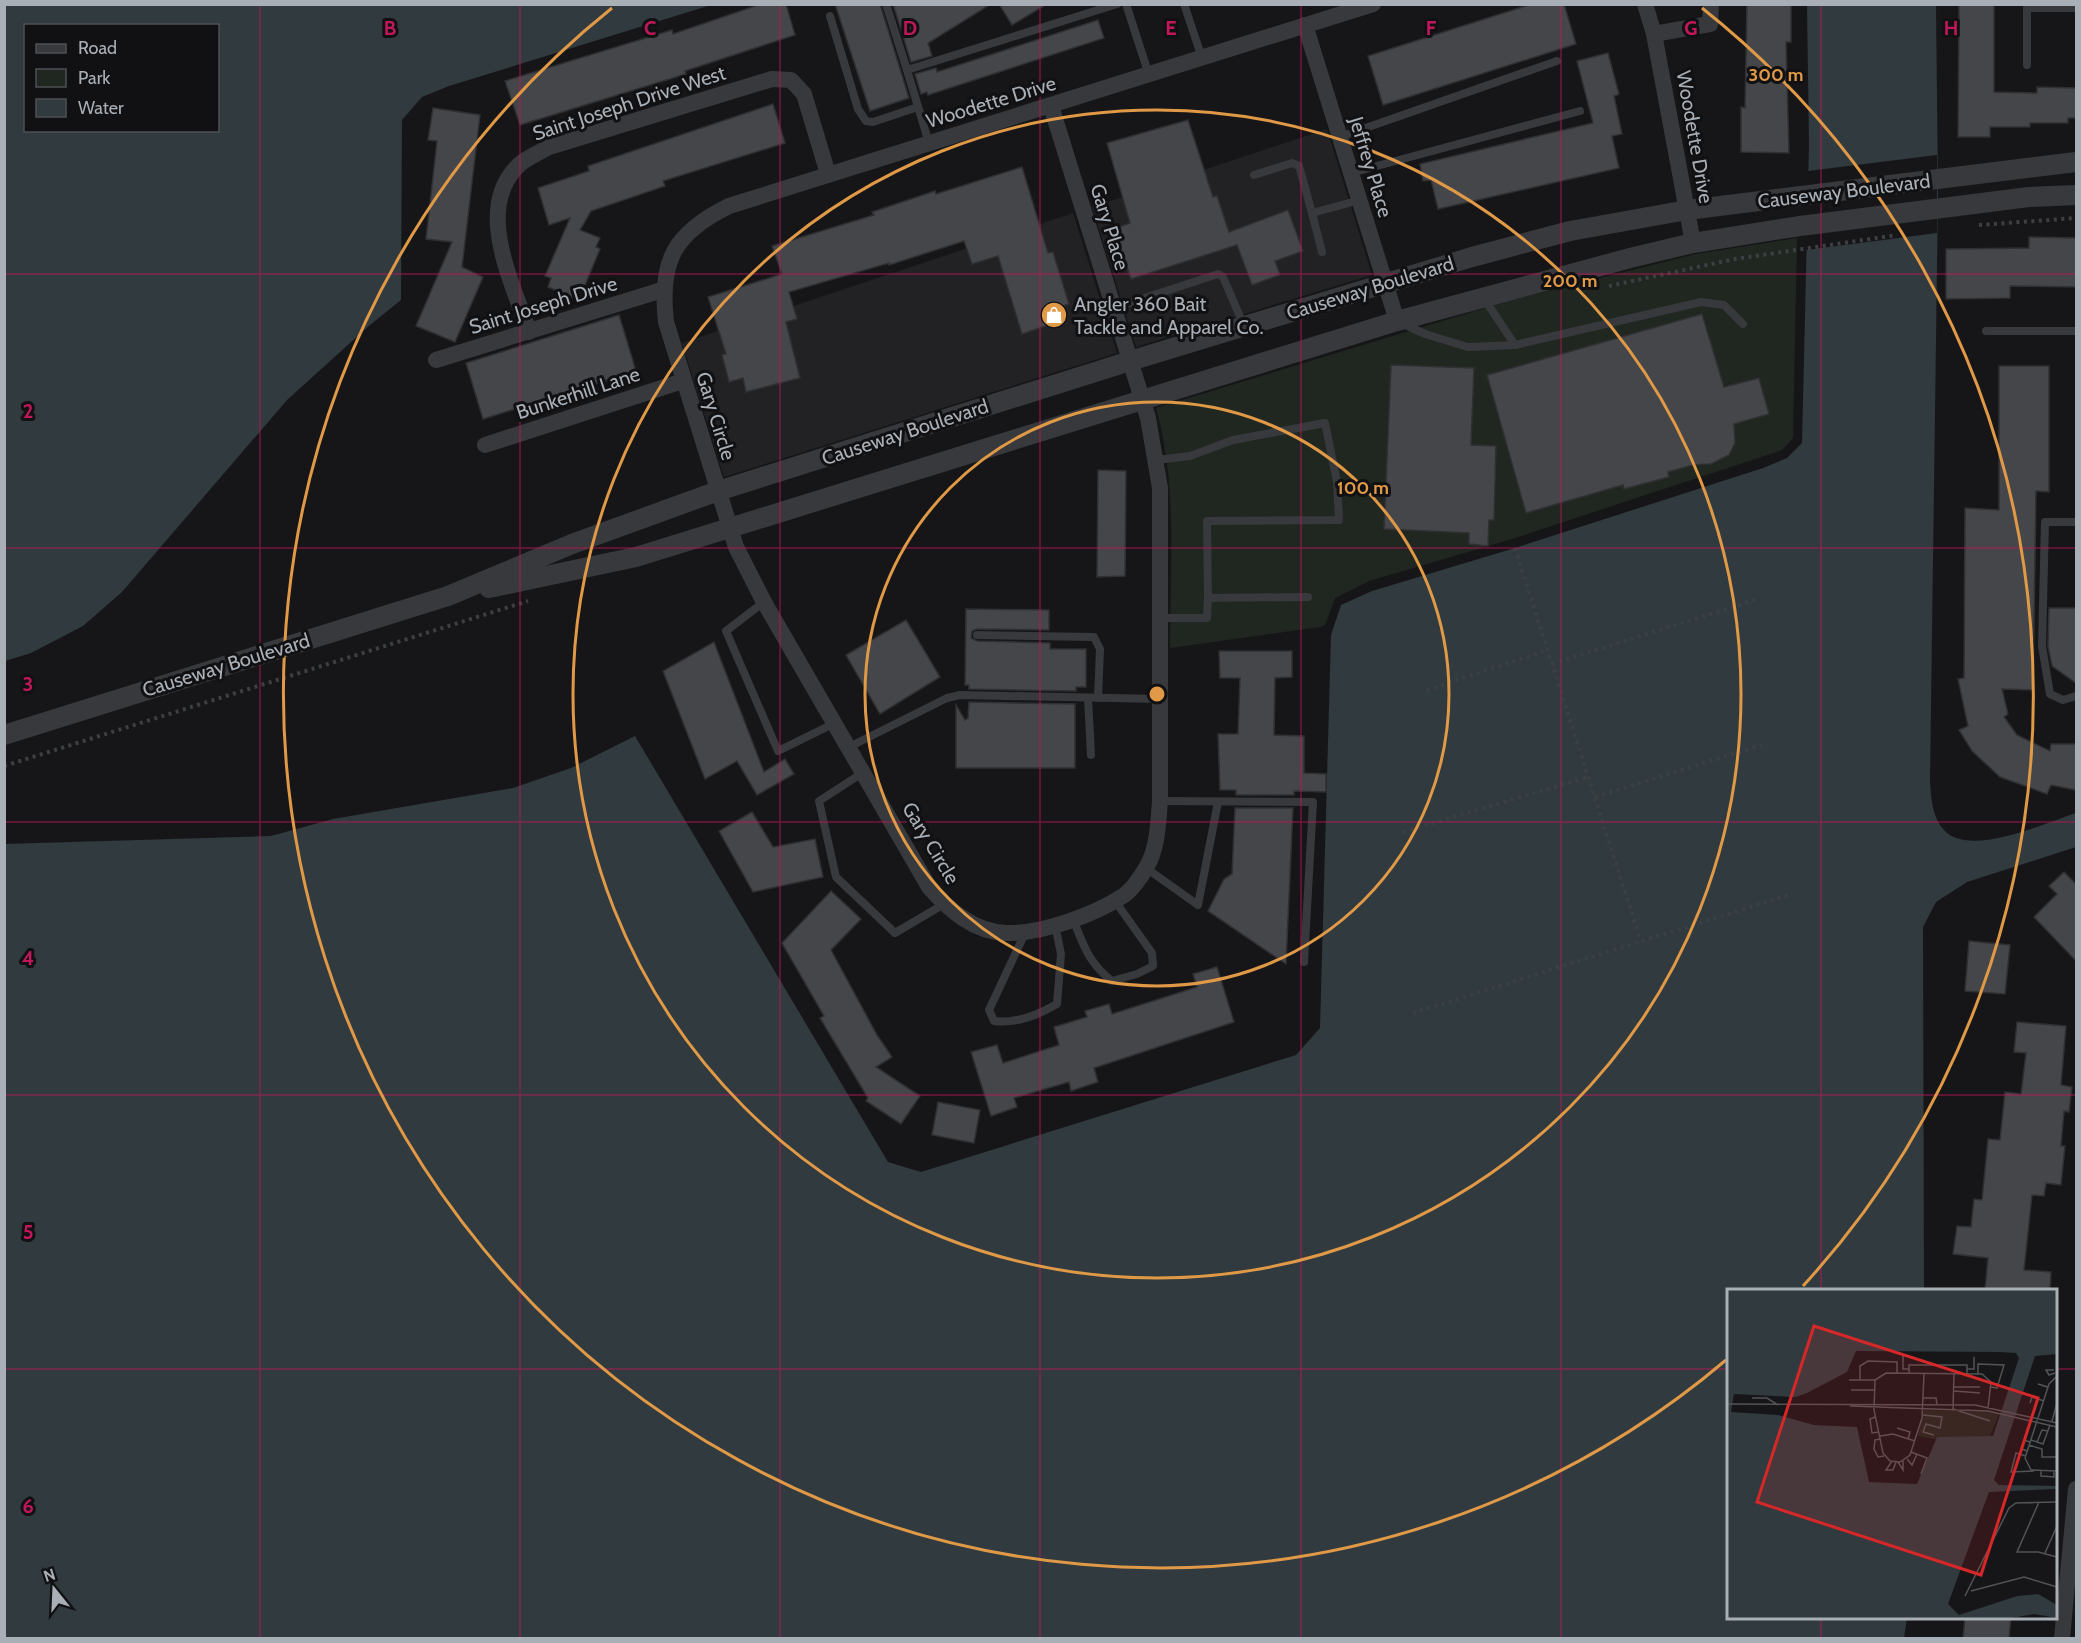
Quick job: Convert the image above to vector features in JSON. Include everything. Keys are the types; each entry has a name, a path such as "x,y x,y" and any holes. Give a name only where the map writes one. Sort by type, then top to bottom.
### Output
{"street":[{"name":"Woodette Drive","path":"662,290 669,263 682,237 702,219 729,206 1373,4"},
{"name":"Woodette Drive","path":"1645,4 1654,34 1693,243"},
{"path":"1654,34 1710,24 1711,4"},
{"name":"Jeffrey Place","path":"1305,26 1397,321"},
{"name":"Saint Joseph Drive West","path":"528,332 500,244 496,217 503,188 521,163 549,147 772,79 791,80 804,94 828,174"},
{"name":"Gary Place","path":"1051,106 1130,361"},
{"name":"Causeway Boulevard","path":"4,735 448,596 572,544 718,491 1244,326 1570,231 1687,210 2076,162"},
{"name":"Causeway Boulevard","path":"448,596 604,564 730,529 1397,321 1693,243 1946,207 2029,197 2076,195"},
{"name":"Saint Joseph Drive","path":"436,360 662,290"},
{"name":"Gary Circle","path":"662,290 666,322 730,529 736,547 764,602 864,771 929,887 958,916 979,926 1005,933 1026,931 1074,919 1094,912 1125,895 1146,868 1154,849 1160,801 1160,488 1157,460 1130,361"},
{"name":"Bunkerhill Lane","path":"485,445 683,381"},
{"path":"2062,1638 2076,1489"}],"lane":[{"path":"886,4 929,143"},
{"path":"907,70 1117,4"},
{"path":"1126,4 1149,75"},
{"path":"1184,4 1202,58"},
{"path":"2027,65 2027,8 2076,8"},
{"path":"830,16 858,109 866,121 873,122 918,107"},
{"path":"1340,137 1557,61"},
{"path":"1351,173 1580,111"},
{"path":"1254,175 1293,163 1299,166 1322,252"},
{"path":"1312,213 1360,200"},
{"path":"1114,308 1218,274 1223,277 1244,326"},
{"path":"1482,297 1515,345"},
{"path":"1397,321 1425,334 1468,347 1515,345 1701,302 1724,305 1743,324"},
{"path":"1986,331 2076,331"},
{"path":"1157,460 1190,456 1233,440 1325,423 1336,482 1339,520 1207,521 1207,618 1160,618"},
{"path":"2076,522 2045,522 2042,646 2050,694 2063,700 2076,696"},
{"path":"1208,598 1308,597"},
{"path":"764,602 726,631 778,751 835,723"},
{"path":"976,635 1094,637 1100,649 1098,698"},
{"path":"849,747 947,698 960,696 1160,699"},
{"path":"1088,698 1091,755"},
{"path":"864,771 819,801 836,877 895,933 944,904"},
{"path":"1160,801 1313,802 1304,962"},
{"path":"1146,868 1198,905 1218,802"},
{"path":"1074,919 1090,961 1099,971 1112,981 1137,974 1153,966 1152,952 1114,901"},
{"path":"1026,931 989,1010 994,1021 1009,1023 1042,1012 1057,1004 1061,954 1055,924"}],"path":[{"path":"1976,225 2076,218"},
{"path":"1598,288 1735,259 1909,234"},
{"path":"1515,548 1641,942"},
{"path":"4,766 539,598"},
{"path":"1552,664 1755,600"},
{"path":"1427,690 1548,650"},
{"path":"1595,797 1762,745"},
{"path":"1402,832 1588,777"},
{"path":"1413,1012 1792,894"}],"shaded area":[{"path":"1327,129 1372,275 1136,347 1092,207"},
{"path":"1073,213 1117,353 724,477 682,343"}],"green space":[{"path":"1797,238 1793,438 1782,450 1512,539 1369,581 1335,598 1325,625 1320,627 1170,648 1170,497 1163,437 1156,408 1508,301 1696,254"}],"water":[{"path":"5,4 711,5 449,86 422,97 402,120 401,300 287,400 122,592 83,626 31,653 5,661"},
{"path":"1807,5 1936,5 1938,192 1930,781 1932,800 1935,813 1944,830 1956,838 1971,841 2008,836 2076,813 2076,847 1967,882 1936,902 1923,927 1924,1289 1727,1289 1727,1619 1907,1619 1904,1638 5,1638 4,844 271,836 333,819 513,788 571,768 635,736 888,1162 921,1172 1296,1055 1320,1028 1331,635 1341,605 1372,591 1515,548 1763,468 1787,458 1802,443 1809,145"}],"pier":[{"path":"1937,155 1937,233 1806,250 1808,171"}],"building":[{"path":"761,4 786,4 795,35 685,71 686,74 520,125 505,81 672,30 673,34"},
{"path":"835,4 880,4 909,98 870,111"},
{"path":"893,4 991,4 928,43 932,56 911,62"},
{"path":"999,4 1047,4 1012,25"},
{"path":"1532,4 1564,4 1576,44 1383,105 1368,56"},
{"path":"1747,4 1791,4 1791,42 1786,42 1789,153 1741,152 1741,107 1745,108"},
{"path":"1959,4 1994,4 1994,92 2037,93 2037,87 2076,88 2076,118 2068,118 2068,123 2030,123 2030,127 1990,127 1990,137 1958,137"},
{"path":"1098,20 1104,38 928,95 927,92 921,94 915,74 936,68 937,72"},
{"path":"1608,53 1619,94 1614,96 1622,134 1612,136 1619,168 1438,209 1431,180 1423,181 1420,164 1593,123 1577,61"},
{"path":"773,104 785,143 663,181 665,186 591,211 580,230 600,238 596,247 600,249 583,290 578,288 574,298 548,287 551,278 545,276 570,218 549,225 538,188 589,171 588,166"},
{"path":"433,108 480,115 462,267 483,277 455,342 416,326 452,242 426,239 437,141 428,140"},
{"path":"1188,120 1213,197 1217,196 1229,232 1288,210 1303,251 1275,261 1280,275 1252,285 1237,245 1131,279 1114,229 1130,223 1107,143"},
{"path":"1022,167 1048,253 1053,252 1069,304 1057,308 1061,321 1022,334 998,256 972,264 964,241 889,265 889,263 789,292 797,319 786,322 800,378 746,392 743,378 729,382 722,355 726,354 708,297 782,274 772,246 874,215 872,212 935,191 936,194"},
{"path":"2029,237 2076,238 2076,287 2010,286 2010,298 1946,299 1946,249 2029,248"},
{"path":"1702,314 1724,387 1759,378 1769,414 1734,424 1735,443 1729,455 1711,464 1693,465 1668,472 1669,477 1624,489 1623,485 1526,513 1487,375"},
{"path":"619,315 636,371 483,419 466,363"},
{"path":"1391,365 1474,368 1471,445 1496,446 1494,520 1489,520 1488,546 1469,544 1469,533 1384,529"},
{"path":"1999,366 2049,366 2049,492 2036,491 2033,690 2002,689 2008,714 2004,717 2017,735 2050,751 2051,744 2076,744 2076,790 2051,785 2047,794 2000,777 1972,751 1959,730 1968,726 1958,679 1964,678 1965,508 1999,510"},
{"path":"1098,470 1126,471 1125,576 1097,577"},
{"path":"2049,608 2076,608 2076,683 2052,666 2048,646"},
{"path":"966,609 1049,610 1049,630 977,629 972,631 971,638 977,641 1050,643 1050,649 1086,649 1086,687 1076,687 1076,691 969,689 969,685 965,685"},
{"path":"906,620 940,677 880,714 846,655"},
{"path":"714,642 764,772 785,759 794,774 757,795 737,761 705,779 663,671"},
{"path":"1219,651 1292,651 1292,677 1275,678 1274,735 1304,736 1304,773 1326,774 1326,792 1294,791 1294,795 1236,795 1236,790 1220,790 1218,734 1238,734 1240,678 1220,678"},
{"path":"969,702 1075,704 1075,768 956,768 956,705 965,720 968,718"},
{"path":"1235,808 1293,808 1286,964 1208,911 1224,879 1232,874"},
{"path":"752,812 773,847 815,839 823,877 753,892 719,831"},
{"path":"2064,872 2076,884 2076,961 2034,917 2057,894 2049,886"},
{"path":"831,891 861,919 831,950 877,1035 892,1057 876,1067 920,1096 901,1124 866,1101 868,1098 820,1018 824,1016 782,943"},
{"path":"1969,941 2010,945 2005,994 1965,991"},
{"path":"1217,967 1234,1022 1094,1068 1098,1082 1071,1091 1069,1082 1014,1098 1017,1107 991,1116 971,1052 997,1045 1003,1063 1059,1045 1054,1027 1087,1017 1085,1011 1109,1004 1112,1014 1197,987 1193,974"},
{"path":"2017,1022 2066,1026 2061,1085 2072,1087 2069,1112 2064,1111 2061,1146 2065,1146 2061,1185 2046,1183 2044,1196 2032,1195 2024,1270 2051,1272 2050,1289 1985,1289 1988,1258 1953,1254 1957,1226 1971,1227 1974,1199 1982,1200 1988,1139 2000,1140 2005,1092 2021,1094 2026,1053 2014,1052"},
{"path":"938,1102 980,1110 974,1143 932,1135"},
{"path":"1965,1619 2011,1619 2009,1638 1963,1638"}],"place":[{"name":"Angler 360 Bait Tackle and Apparel Co.","path":"1054,315"}]}
